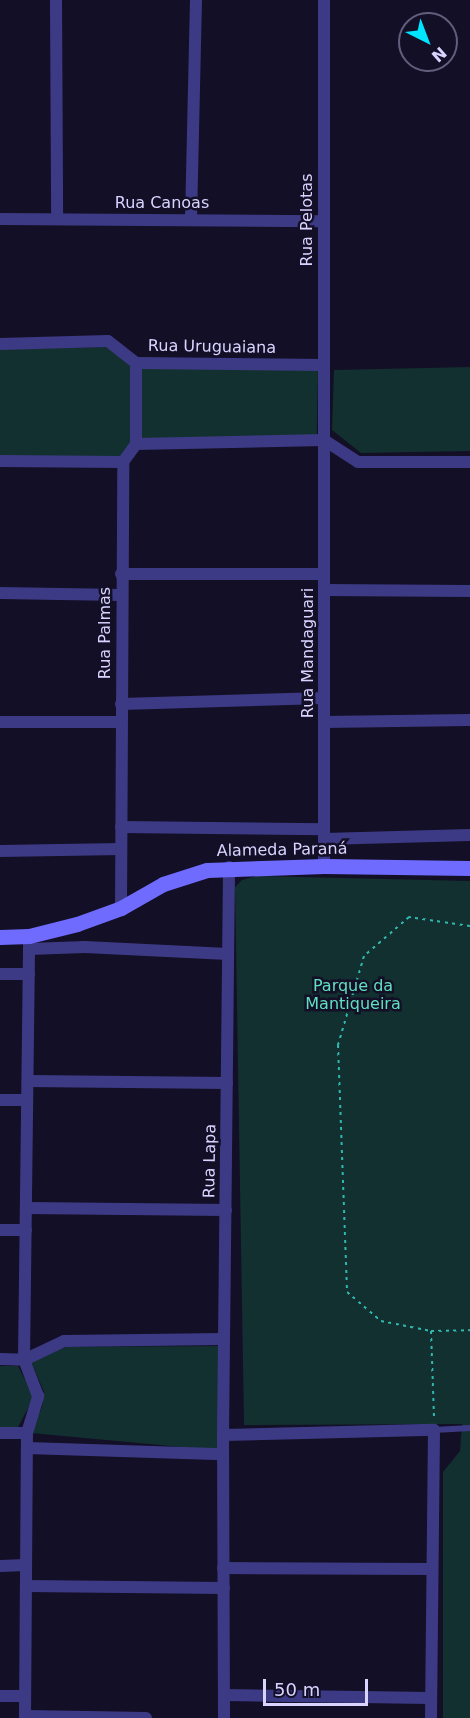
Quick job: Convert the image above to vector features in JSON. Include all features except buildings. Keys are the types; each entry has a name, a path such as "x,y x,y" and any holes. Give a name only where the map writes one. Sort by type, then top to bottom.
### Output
{"street":[{"path":"56,0 57,219"},
{"path":"190,220 196,0"},
{"name":"Rua Pelotas","path":"324,0 324,440"},
{"name":"Rua Canoas","path":"0,219 324,220"},
{"name":"Rua Uruguaiana","path":"0,344 108,341 136,363 324,365"},
{"path":"0,461 123,462 135,444 136,363"},
{"path":"135,444 324,440 357,462 470,462"},
{"name":"Rua Mandaguari","path":"324,440 324,866"},
{"name":"Rua Palmas","path":"121,908 123,462"},
{"path":"121,574 324,574"},
{"path":"324,590 470,591"},
{"path":"0,593 121,595"},
{"path":"121,704 324,698"},
{"path":"324,722 470,720"},
{"path":"0,722 121,722"},
{"path":"121,827 324,834 470,835"},
{"path":"0,851 121,849"},
{"name":"Alameda Paraná","path":"0,937 29,943 121,908 163,884 207,870 229,867 324,866 470,868"},
{"name":"Rua Lapa","path":"224,1718 223,1436 229,867"},
{"path":"146,1718 25,1717 27,1433 38,1396 24,1360 29,943 228,954"},
{"path":"0,974 29,974"},
{"path":"28,1081 227,1083"},
{"path":"0,1100 27,1100"},
{"path":"26,1208 226,1210"},
{"path":"0,1230 26,1230"},
{"path":"0,1359 24,1360 64,1341 224,1339"},
{"path":"223,1436 434,1430 431,1718"},
{"path":"0,1433 27,1433"},
{"path":"27,1448 223,1455"},
{"path":"0,1566 26,1565"},
{"path":"223,1568 432,1569"},
{"path":"26,1586 224,1588"},
{"path":"224,1695 431,1698"},
{"path":"0,1696 25,1696"}],"lane":[{"path":"434,1430 470,1428"}],"path":[{"path":"470,926 409,917 364,956 338,1045 347,1292 381,1321 431,1331 470,1330"},
{"path":"431,1331 434,1430"}],"green space":[{"path":"106,347 131,363 132,442 120,458 0,458 0,349"},
{"path":"140,367 318,370 317,443 139,440"},
{"path":"470,367 470,451 361,453 332,430 334,370"},
{"name":"Parque da Mantiqueira","path":"256,876 470,881 470,1718 443,1718 443,1472 460,1451 462,1424 244,1425 235,887 242,880"},
{"path":"219,1346 218,1448 203,1449 31,1433 42,1407 44,1392 31,1361 66,1347"},
{"path":"0,1366 18,1366 34,1397 17,1429 0,1429"}]}
